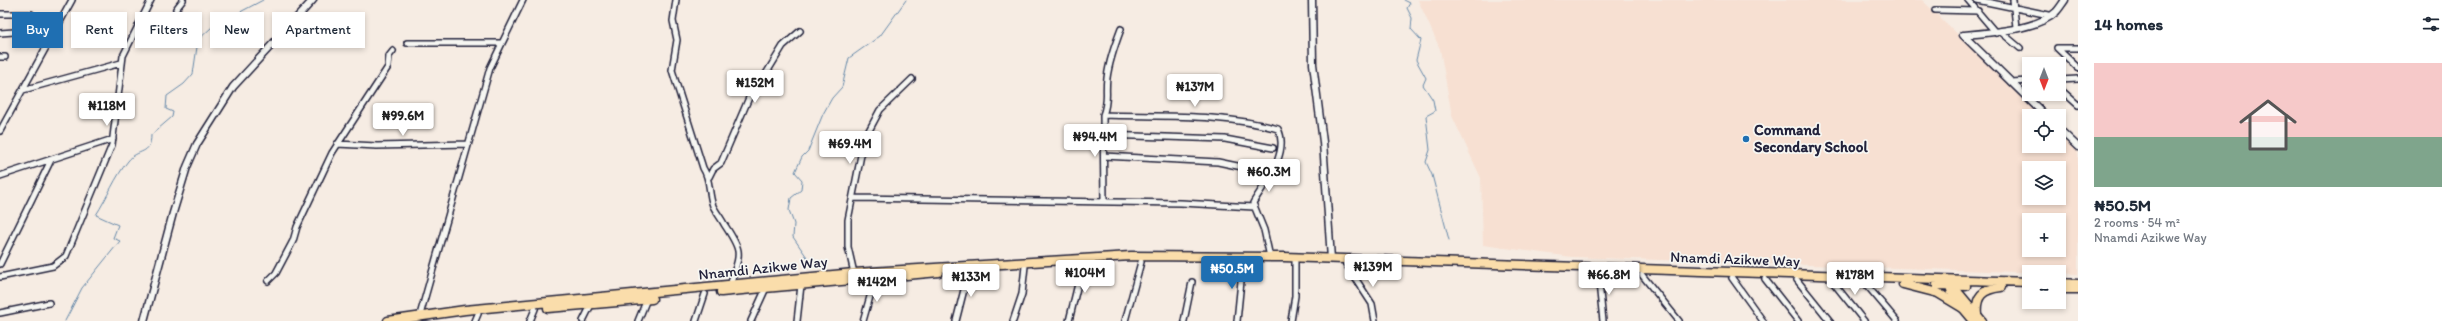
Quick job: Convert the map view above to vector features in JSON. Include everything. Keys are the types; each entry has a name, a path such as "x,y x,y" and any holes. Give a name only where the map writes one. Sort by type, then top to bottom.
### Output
{"main road":[{"name":"Nnamdi Azikwe Way","path":"388,321 854,273 1111,257 1270,257 2022,282"},
{"name":"Nnamdi Azikwe Way","path":"420,318 476,318 535,309 766,288 969,270 1083,263 1242,261 1295,262 2022,288"},
{"path":"1922,279 1950,286 1978,319"},
{"path":"1950,286 1960,280"},
{"path":"2066,283 2078,284"},
{"path":"1903,284 1933,291 1963,308 1978,319"},
{"path":"1950,286 1953,296 1963,308"},
{"path":"1978,319 1976,303 1980,294 1988,288 2002,287"},
{"path":"2066,289 2078,290"}],"street":[{"path":"0,131 72,0"},
{"path":"0,277 53,266 63,260 100,178 113,139 123,74 121,63 151,0"},
{"path":"176,9 183,0"},
{"path":"144,321 173,213 187,167 197,144 233,87 313,0"},
{"path":"420,318 457,192 468,144 490,68 523,0"},
{"path":"676,0 674,21 677,40 672,70 703,168 709,177"},
{"path":"1312,0 1313,64 1323,142 1331,259"},
{"path":"1968,0 1998,32 2020,48"},
{"path":"1977,0 2049,15"},
{"path":"2013,0 2016,27"},
{"path":"2039,109 1963,35 1998,32 2040,21 2059,9 2065,0"},
{"path":"1935,10 1978,10"},
{"path":"0,14 12,14"},
{"path":"1104,201 1104,116 1108,104 1106,96 1106,82 1121,30"},
{"path":"730,286 740,250 714,208 709,193 709,177 713,169 721,163 751,93 758,87 783,46 800,31"},
{"path":"0,33 12,32"},
{"path":"407,43 502,43"},
{"path":"2078,48 2057,48 2076,63 2078,68"},
{"path":"268,281 276,273 293,241 297,227 337,144 388,67 390,61 389,56 393,50"},
{"path":"23,90 121,63"},
{"path":"854,273 848,247 848,220 864,140 880,110 912,79"},
{"path":"2066,80 2078,79"},
{"path":"2011,82 2022,81"},
{"path":"2066,94 2078,105"},
{"path":"1104,116 1213,118 1250,121 1278,129 1282,136 1276,165 1254,199 1254,208 1264,230 1270,257"},
{"path":"1104,135 1225,139 1273,148"},
{"path":"2066,136 2078,148"},
{"path":"0,176 113,139"},
{"path":"337,144 468,144"},
{"path":"1104,156 1218,162 1242,167 1269,178"},
{"path":"0,264 51,160"},
{"path":"853,198 1104,201 1181,203 1254,208"},
{"path":"1237,321 1242,261"},
{"path":"1125,321 1141,262"},
{"path":"1291,321 1295,296 1295,262"},
{"path":"1069,321 1083,263"},
{"path":"1346,264 1372,304 1375,321"},
{"path":"1014,321 1022,294 1025,266"},
{"path":"956,321 969,270"},
{"path":"1598,273 1603,321"},
{"path":"1642,275 1680,321"},
{"path":"1732,278 1763,321"},
{"path":"863,321 875,279"},
{"path":"1765,279 1798,321"},
{"path":"1797,280 1830,321"},
{"path":"1832,281 1864,321"},
{"path":"1184,321 1192,282"},
{"path":"1864,282 1897,321"},
{"path":"797,321 801,285"},
{"path":"751,321 766,288"},
{"path":"696,321 705,294"},
{"path":"638,321 647,299"},
{"path":"0,313 49,303"},
{"path":"583,321 591,305"},
{"path":"530,321 535,309"}],"shaded area":[{"name":"Command Secondary School","path":"1418,0 1922,0 2022,96 2022,101 2027,101 2036,109 2022,109 2022,153 2066,153 2066,140 2078,153 2078,274 2066,274 2066,265 2022,265 2022,272 1572,257 1483,245 1481,178 1452,116 1440,49"}],"waterway":[{"path":"65,321 82,288 120,241 113,238 118,225 96,215 128,161 136,154 146,149 149,146 151,135 172,117 173,112 166,109 167,96 184,84 193,74 198,40 212,27 263,0"},
{"path":"811,263 793,237 794,224 789,210 791,198 801,190 802,180 795,172 802,157 808,151 823,114 832,98 842,87 849,58 880,36 906,0"},
{"path":"1404,0 1410,3 1407,8 1412,18 1411,29 1421,40 1416,60 1426,78 1423,85 1433,100 1435,111 1426,116 1430,150 1426,162 1432,175 1449,240"}],"place":[{"name":"Command Secondary School","path":"1746,139"}]}
